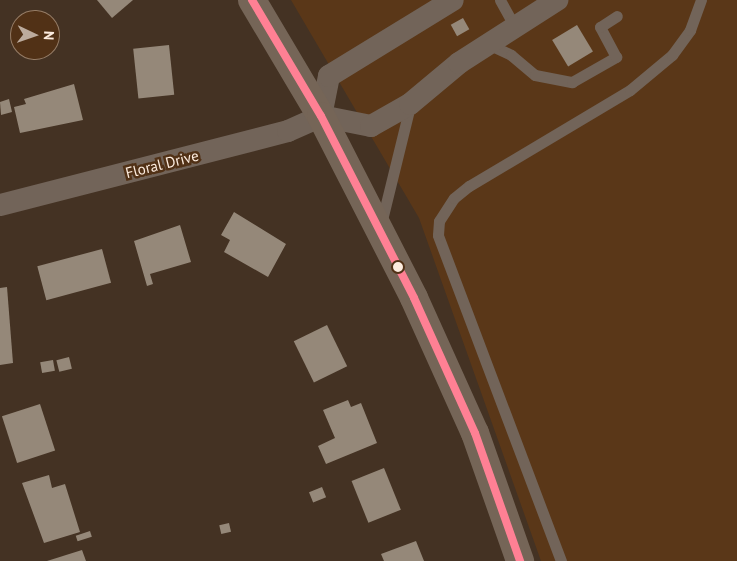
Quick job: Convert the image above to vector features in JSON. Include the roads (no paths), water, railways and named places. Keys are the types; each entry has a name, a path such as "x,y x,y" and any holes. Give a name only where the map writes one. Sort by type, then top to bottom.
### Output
{"main road":[{"path":"252,0 321,116 380,230 475,433 520,561"}],"street":[{"path":"452,0 329,76 321,116 371,126 410,104 459,62 490,45 557,0"},
{"name":"Floral Drive","path":"0,205 288,131 321,116"}],"lane":[{"path":"500,0 515,27"},
{"path":"561,561 438,234 439,221 454,198 468,186 637,84 672,55 690,30 701,0"},
{"path":"490,45 511,55 535,75 572,82 616,57 600,27 617,16"},
{"path":"380,230 410,104"}]}
